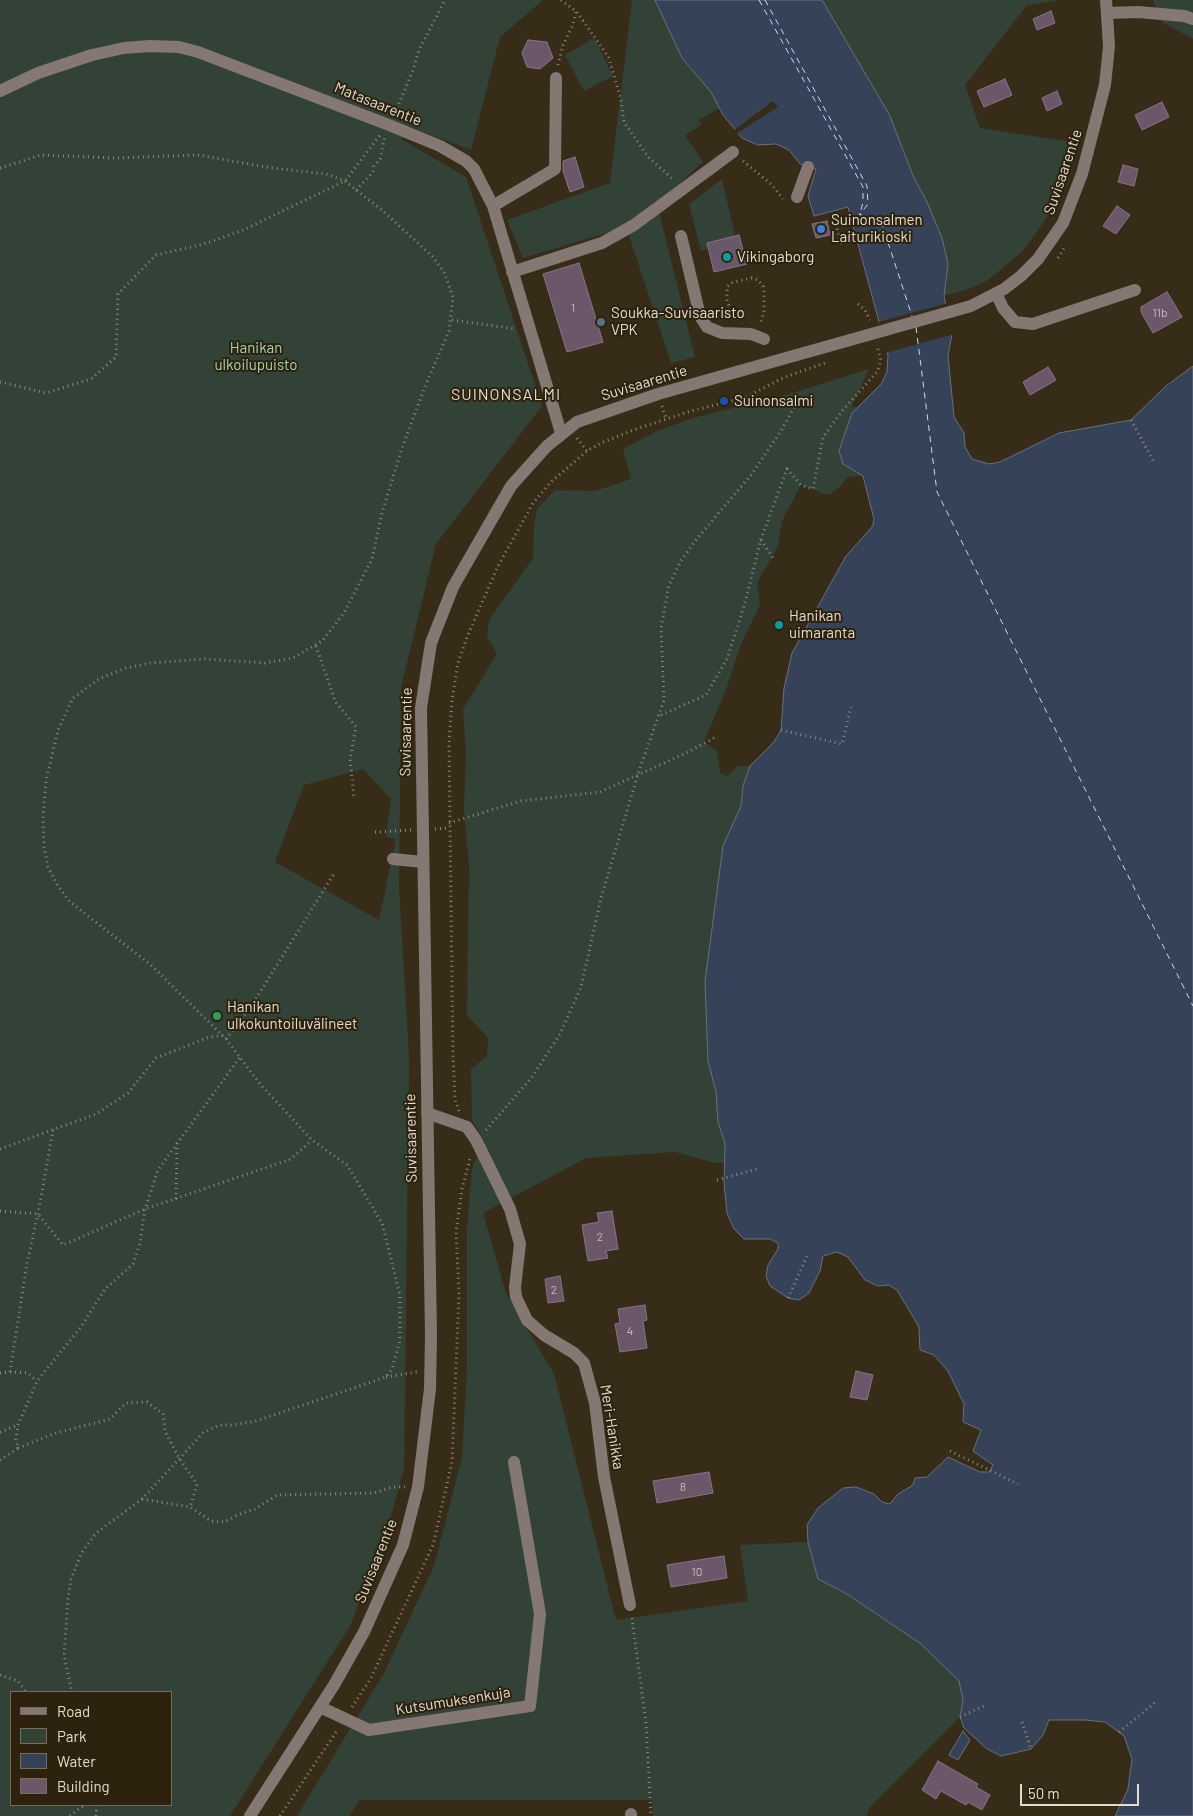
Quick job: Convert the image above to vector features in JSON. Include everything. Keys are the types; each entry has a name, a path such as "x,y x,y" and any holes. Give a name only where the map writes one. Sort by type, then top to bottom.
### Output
{"street":[{"name":"Suvisaarentie","path":"250,1816 320,1707 364,1632 403,1545 418,1487 425,1441 430,1370 421,708 427,661 439,619 467,559 511,486 561,433 577,422 658,394 971,306 996,293 1021,276 1038,259 1063,223 1074,198 1090,148 1105,85 1110,46 1106,0"},
{"path":"1108,14 1138,12 1193,20"},
{"name":"Matasaarentie","path":"0,91 38,73 92,55 124,48 179,47 198,52 389,125 440,146 466,161 474,169 493,206 528,331 561,433"},
{"path":"493,206 555,169 556,78"},
{"path":"512,272 602,244 634,225 733,152"},
{"path":"797,197 808,166"},
{"path":"680,236 700,316 707,327 722,333 755,336"},
{"path":"996,293 1003,308 1015,322 1033,324 1135,290"},
{"path":"393,859 423,862"},
{"path":"427,1113 467,1127"},
{"name":"Meri-Hanikka","path":"467,1127 476,1140 510,1209 520,1244 515,1287 516,1297 528,1320 544,1335 574,1353 584,1363 595,1403 604,1477 630,1605"},
{"name":"Kutsumuksenkuja","path":"320,1707 369,1730 530,1706 540,1614 514,1462"}],"path":[{"path":"356,190 370,177 374,166 380,159 389,125 413,70 419,50 445,0"},
{"path":"560,0 577,12 609,58 621,100 624,122 648,157 664,171"},
{"path":"556,78 563,45 577,12"},
{"path":"0,382 46,393 91,378 116,357 118,294 156,255 204,244 241,231 345,181 389,125"},
{"path":"733,152 772,185 782,200 797,197"},
{"path":"0,168 41,156 114,158 198,155 272,168 326,174 345,181 383,211 433,257 451,287 452,320 401,451 382,513 372,559 344,613 316,646 292,658 266,663 205,659 150,663 126,668 99,679 73,698 56,739 46,781 43,818 44,846 48,867 58,886 70,902 151,965 226,1039 260,1084 312,1140 347,1165 382,1222 400,1295 400,1340 392,1368 386,1377"},
{"path":"842,244 836,224 859,214"},
{"path":"752,278 758,280 763,286 764,312 755,336 733,315 726,293 731,283 752,278"},
{"path":"858,304 865,310 873,329"},
{"path":"452,320 528,331"},
{"path":"660,715 706,695 727,659 745,603 761,539 787,469 801,485 813,488 824,437 842,411 877,372 881,361 875,337"},
{"path":"467,1127 455,1100 454,1082 449,743 452,700 458,663 467,637 498,566 533,503 551,482 587,451 603,442 691,411 744,398 785,377 809,369"},
{"path":"280,1816 371,1678 433,1545 452,1462 459,1294 456,1230 462,1189 476,1140 532,1078 560,1034 581,986 601,898 638,774 664,700 661,628 669,585 681,562 696,542 752,475 781,431 798,400"},
{"path":"1131,420 1155,464"},
{"path":"761,539 774,559"},
{"path":"316,646 326,668 335,701 356,727 350,759 354,798"},
{"path":"781,730 842,744 851,707"},
{"path":"450,823 521,801 600,792 684,754 714,738"},
{"path":"435,829 449,828"},
{"path":"374,832 413,830"},
{"path":"226,1039 276,969 335,872"},
{"path":"0,1149 96,1114 128,1093 156,1058 207,1038 222,1035"},
{"path":"18,1448 16,1438 18,1425 37,1381 81,1327 105,1289 133,1264 140,1243 145,1209 158,1170 240,1057"},
{"path":"10,1372 27,1263 53,1130"},
{"path":"0,1212 38,1214 62,1245 145,1209 291,1159 312,1140"},
{"path":"176,1198 177,1142"},
{"path":"717,1180 758,1169"},
{"path":"788,1298 807,1256"},
{"path":"72,1691 67,1677 64,1640 71,1579 81,1554 96,1533 142,1499 203,1433 219,1425 233,1425 256,1421 386,1377 430,1370"},
{"path":"0,1373 28,1374 37,1381"},
{"path":"0,1460 18,1448 53,1434 110,1419 126,1403 147,1402 163,1414 165,1431 179,1458 197,1484 190,1507"},
{"path":"0,1432 18,1425"},
{"path":"950,1451 1018,1484"},
{"path":"142,1499 190,1507 212,1521 225,1522 237,1515 255,1509 277,1495 374,1493 392,1487 418,1487"},
{"path":"630,1605 646,1723 651,1816"},
{"path":"0,1675 18,1681 25,1691"},
{"path":"1119,1732 1158,1701"},
{"path":"960,1717 986,1705"},
{"path":"1022,1722 1031,1749"},
{"path":"70,1816 83,1806"}],"green space":[{"name":"Hanikan ulkoilupuisto","path":"0,0 543,0 500,37 471,150 410,127 401,139 466,177 542,406 436,544 401,687 399,887 409,1057 404,1469 385,1538 350,1626 230,1816 0,1816","holes":["363,769 391,799 386,837 396,839 379,920 275,862 304,785"]},
{"path":"632,0 741,0 779,73 699,120 701,125 685,135 703,162 657,204 695,357 671,363 625,223 610,232 523,258 507,220 610,183"},
{"path":"788,0 1060,0 1027,5 965,85 980,128 1079,143 1050,213 1023,251 988,280 969,289 944,296 945,287"},
{"path":"1153,0 1193,0 1193,39 1162,22"},
{"path":"594,38 613,76 584,91 565,55"},
{"path":"722,179 735,236 707,243 708,249 701,251 689,204"},
{"path":"869,369 852,406 863,411 904,502 868,533 874,519 863,476 848,477 840,487 830,494 823,494 801,485 782,521 778,546 757,583 760,605 741,644 727,687 704,742 717,751 720,773 727,776 738,766 750,766 774,742 725,1163 715,1163 675,1152 586,1158 483,1213 506,1293 554,1374 616,1620 748,1601 740,1545 808,1542 818,1579 847,1594 921,1644 959,1681 963,1700 960,1717 869,1808 867,1816 653,1816 652,1800 360,1800 349,1816 297,1816 384,1673 434,1566 462,1457 467,1368 467,1230 472,1169 483,1139 472,1120 471,1069 487,1056 488,1038 467,1015 469,864 464,810 466,751 463,709 497,654 487,636 489,620 533,558 534,527 537,509 555,490 595,491 631,479 623,449 657,431 693,418 786,395"}],"water":[{"path":"655,0 822,0 889,114 914,178 927,202 942,238 948,264 944,296 952,334 948,356 954,417 964,433 965,447 972,459 989,464 1000,462 1059,433 1131,420 1166,386 1193,366 1193,1816 1115,1816 1128,1789 1132,1759 1124,1736 1105,1722 1049,1720 1043,1735 1031,1749 1001,1756 987,1749 964,1728 960,1717 963,1700 959,1681 921,1644 847,1594 818,1579 808,1542 807,1525 818,1508 843,1488 856,1487 874,1494 882,1502 890,1504 898,1494 913,1485 915,1478 927,1477 948,1457 980,1472 989,1472 993,1465 973,1451 981,1430 963,1422 964,1404 948,1371 934,1355 920,1350 919,1327 897,1290 889,1285 878,1286 865,1280 848,1257 837,1252 823,1256 820,1271 809,1293 799,1300 788,1298 770,1286 766,1276 768,1265 778,1249 778,1243 770,1239 744,1239 734,1229 727,1213 724,1183 725,1144 718,1122 716,1092 708,1061 705,981 723,846 741,806 743,786 750,766 774,742 781,730 784,688 792,653 846,556 873,526 874,519 863,476 843,464 839,451 852,413 881,384 887,372 888,355 848,207 814,216 808,196 816,169 800,164 789,150 776,144 758,145 742,138 723,115 711,92 682,58"},
{"path":"963,1731 970,1740 958,1760 949,1755"}],"pier":[{"path":"773,101 778,107 736,134 733,131"},
{"path":"948,303 955,334 885,353 878,322"}],"building":[{"path":"1051,11 1055,23 1037,30 1033,19"},
{"path":"528,40 547,42 553,58 540,69 527,67 522,53"},
{"path":"1005,79 1012,95 984,107 977,91"},
{"path":"1057,91 1062,104 1047,111 1042,98"},
{"path":"1162,102 1169,117 1142,130 1135,115"},
{"path":"575,157 584,187 570,192 563,171 563,161"},
{"path":"1123,165 1138,169 1134,186 1118,182"},
{"path":"1117,206 1130,215 1116,234 1103,226"},
{"name":"Suinonsalmen Laiturikioski","path":"827,221 830,235 816,238 812,224"},
{"name":"Vikingaborg","path":"739,235 747,264 714,272 707,243"},
{"path":"579,263 603,342 567,352 543,274"},
{"path":"1167,292 1182,317 1153,333 1141,312 1141,307"},
{"path":"1048,367 1056,380 1030,395 1023,382"},
{"path":"612,1211 618,1249 606,1251 608,1258 588,1261 582,1225 599,1222 597,1213"},
{"path":"560,1276 564,1301 548,1303 545,1279"},
{"path":"645,1305 647,1320 643,1321 647,1348 620,1352 615,1324 620,1323 618,1309"},
{"path":"856,1371 873,1375 867,1400 850,1397"},
{"path":"709,1472 713,1493 657,1503 653,1481"},
{"path":"724,1556 727,1578 671,1587 667,1565"},
{"path":"938,1761 978,1784 976,1787 990,1795 982,1810 968,1802 966,1805 941,1791 936,1799 922,1790"}],"ferry route":[{"path":"759,0 863,187 863,202 860,214"},
{"path":"765,0 867,186 868,204 860,214"},
{"path":"859,214 882,224 912,316"},
{"path":"916,327 937,492 1193,1006"}],"place":[{"name":"Suinonsalmen Laiturikioski","path":"821,229"},
{"name":"Vikingaborg","path":"727,257"},
{"name":"Soukka-Suvisaaristo VPK","path":"601,322"},
{"name":"Suinonsalmi","path":"724,401"},
{"name":"Hanikan uimaranta","path":"779,625"},
{"name":"Hanikan ulkokuntoiluvälineet","path":"217,1016"}],"district":[{"name":"SUINONSALMI","path":"506,395"}]}
